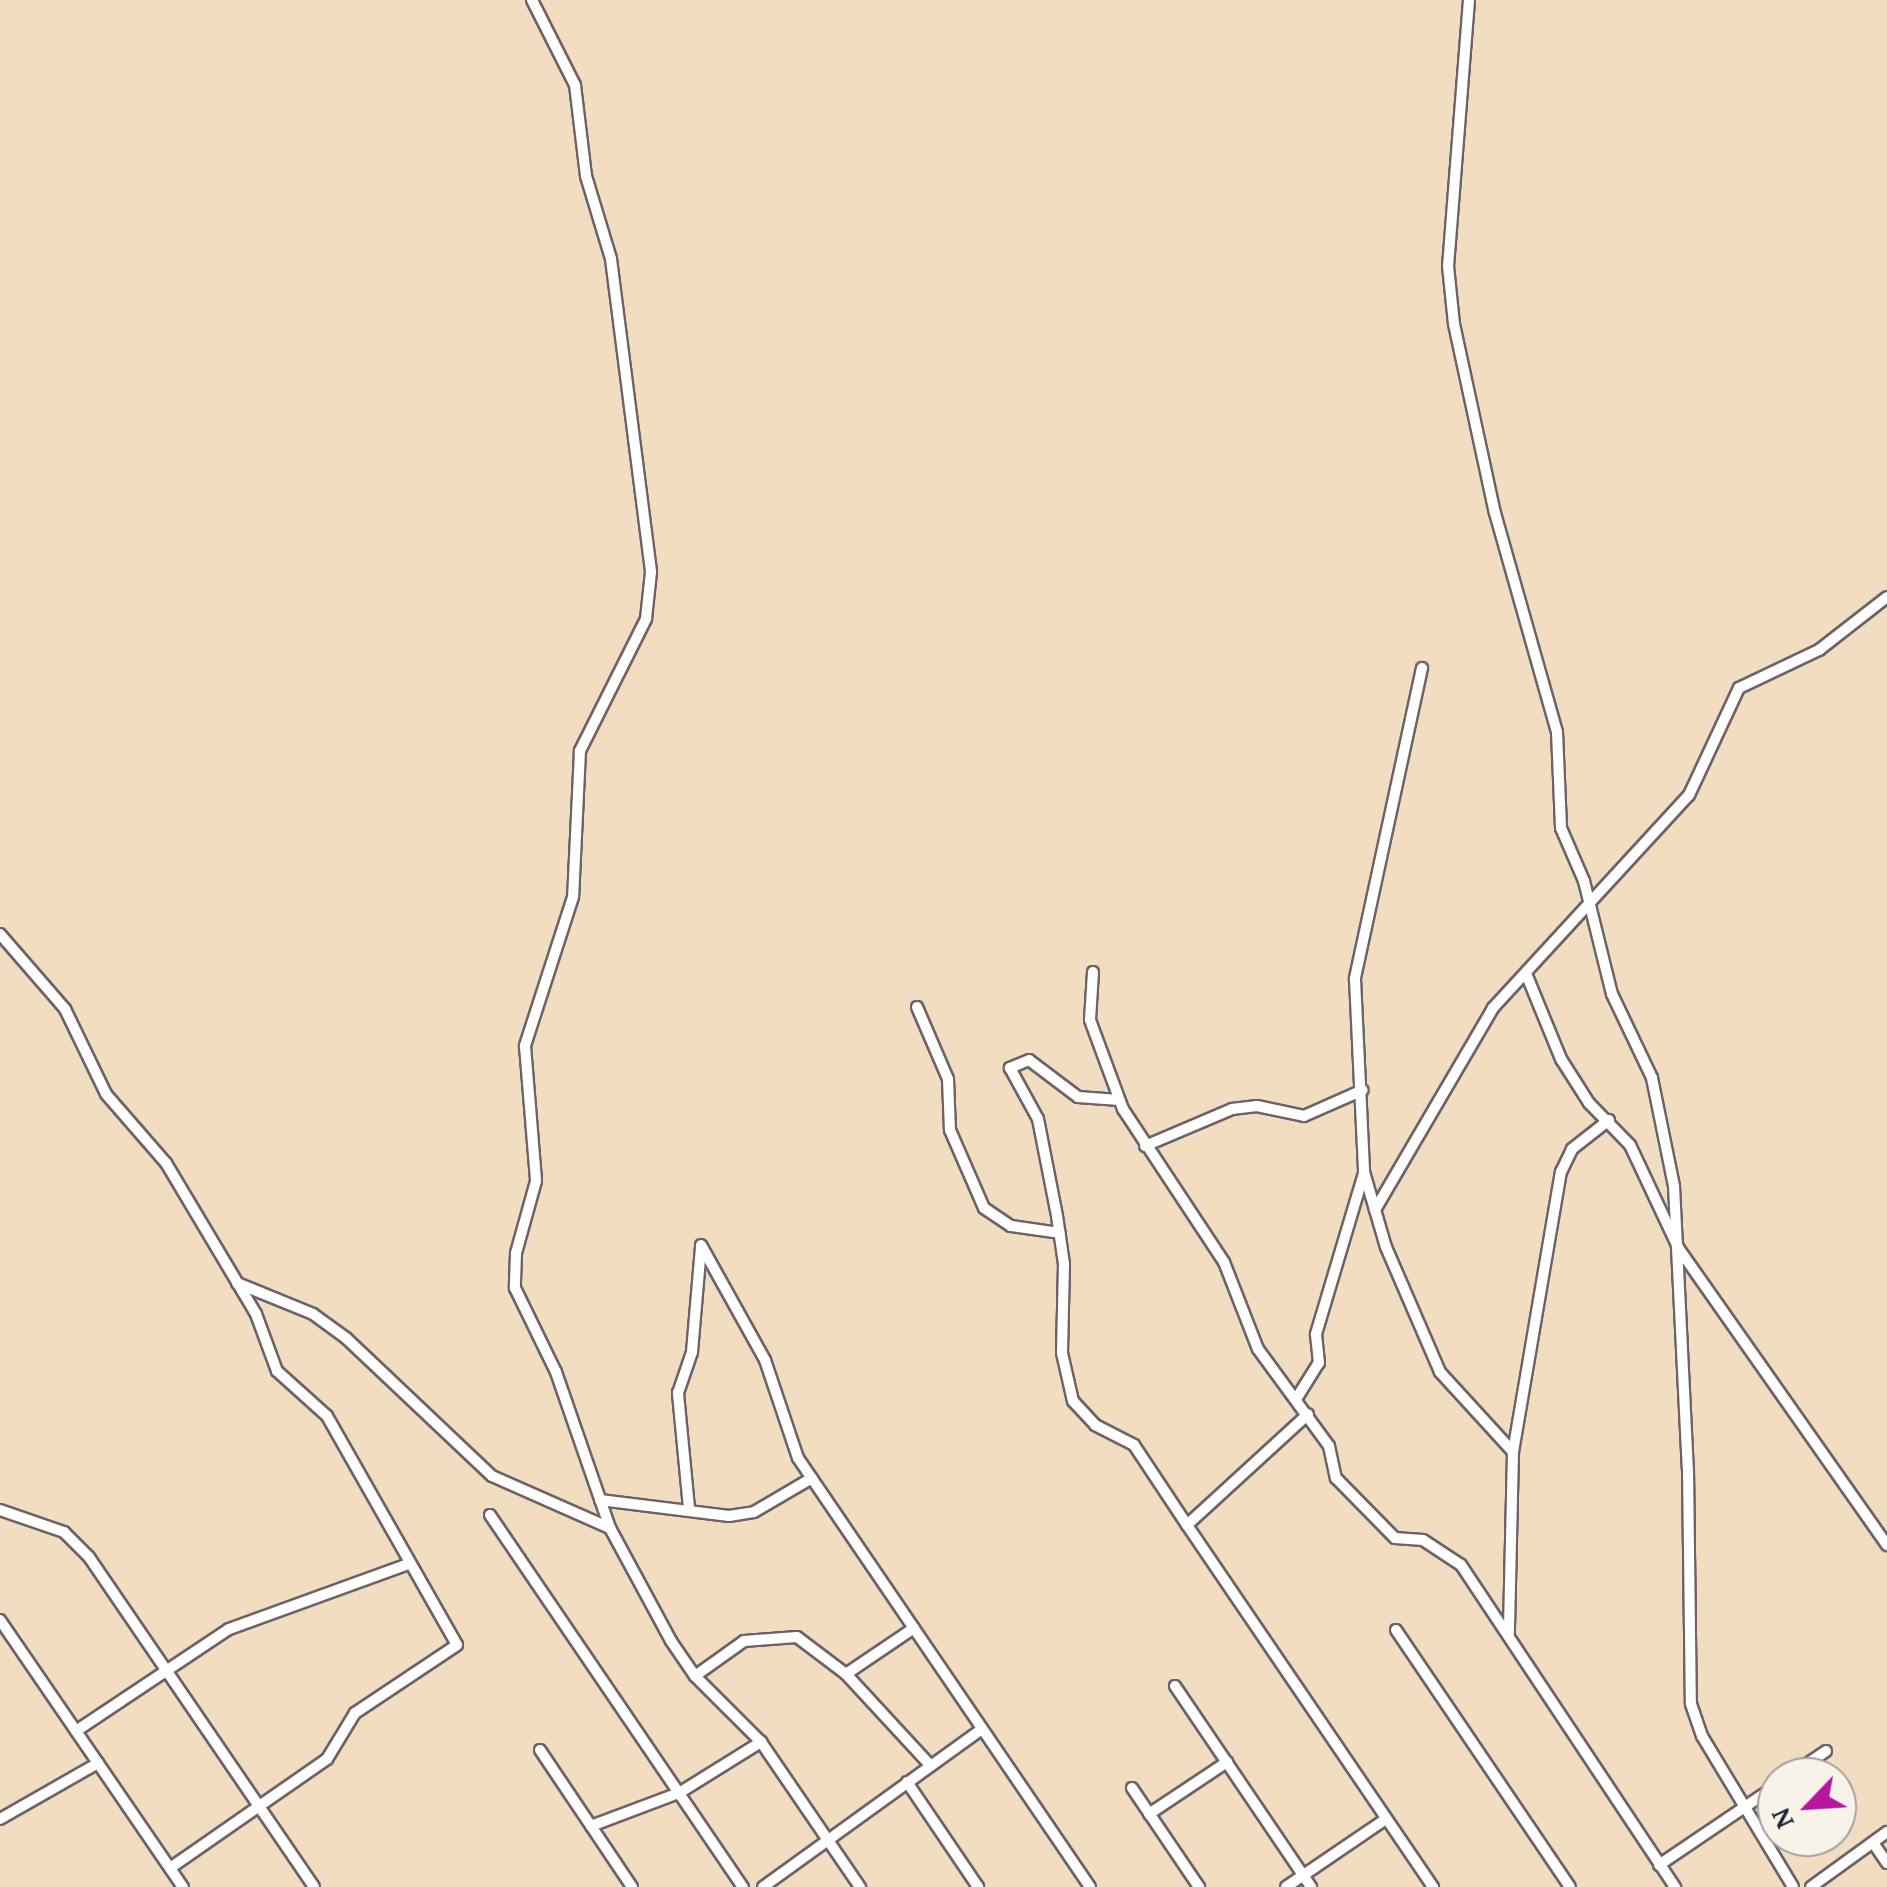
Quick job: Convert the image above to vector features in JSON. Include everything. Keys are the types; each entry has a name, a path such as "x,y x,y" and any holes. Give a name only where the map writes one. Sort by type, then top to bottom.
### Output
{"street":[{"path":"532,0 575,85 586,176 611,259 651,572 646,619 634,649 584,732 572,897 524,1059 536,1181 516,1253 516,1288 556,1372 610,1528 695,1676 762,1742 860,1887"},
{"path":"1470,0 1450,292 1492,501 1557,732 1561,828 1590,904 1612,994 1652,1078 1679,1249 1688,1469 1687,1667 1702,1736 1793,1887"},
{"path":"1376,1210 1484,1021 1689,795 1740,688 1819,650 1887,596"},
{"path":"1422,668 1355,980 1364,1172 1440,1372 1514,1452"},
{"path":"0,934 65,1009 106,1094 166,1162 237,1282 277,1371 327,1416 406,1565 457,1645 355,1713 327,1759 170,1868"},
{"path":"1093,972 1090,1020 1119,1100 1145,1146 1224,1262 1258,1349 1298,1396 1350,1496 1395,1538 1424,1540 1461,1565 1676,1887"},
{"path":"1527,976 1561,1059 1589,1104 1609,1120 1640,1161 1679,1249 1887,1546"},
{"path":"917,1007 948,1079 950,1130 984,1208 1011,1226 1060,1233"},
{"path":"1119,1100 1078,1098 1029,1060 1010,1068 1038,1120 1060,1233 1060,1322 1073,1401 1095,1425 1134,1445 1433,1887"},
{"path":"1145,1146 1232,1109 1257,1106 1304,1116 1363,1090"},
{"path":"1509,1634 1514,1452 1561,1172 1572,1149 1609,1120"},
{"path":"1298,1396 1319,1363 1316,1334 1364,1172"},
{"path":"690,1508 678,1392 692,1352 702,1244 765,1360 798,1458 1090,1887"},
{"path":"237,1282 312,1314 346,1338 492,1476 610,1528"},
{"path":"1187,1525 1308,1414"},
{"path":"600,1500 690,1508 729,1516 754,1512 812,1478"},
{"path":"0,1510 50,1525 76,1543 314,1887"},
{"path":"490,1514 743,1887"},
{"path":"76,1731 229,1629 406,1565"},
{"path":"0,1620 183,1887"},
{"path":"846,1674 914,1628"},
{"path":"1396,1630 1570,1887"},
{"path":"695,1676 744,1641 782,1635 797,1637 846,1674 930,1765"},
{"path":"1175,1686 1312,1887"},
{"path":"763,1887 982,1729"},
{"path":"591,1826 679,1793 762,1742"},
{"path":"540,1750 632,1887"},
{"path":"1817,1757 1826,1751"},
{"path":"0,1819 98,1762"},
{"path":"1149,1814 1227,1762"},
{"path":"907,1782 978,1887"},
{"path":"1132,1788 1199,1887"},
{"path":"1659,1865 1757,1799"},
{"path":"1286,1887 1386,1819"},
{"path":"1811,1887 1887,1832"},
{"path":"1874,1844 1887,1862"}]}
